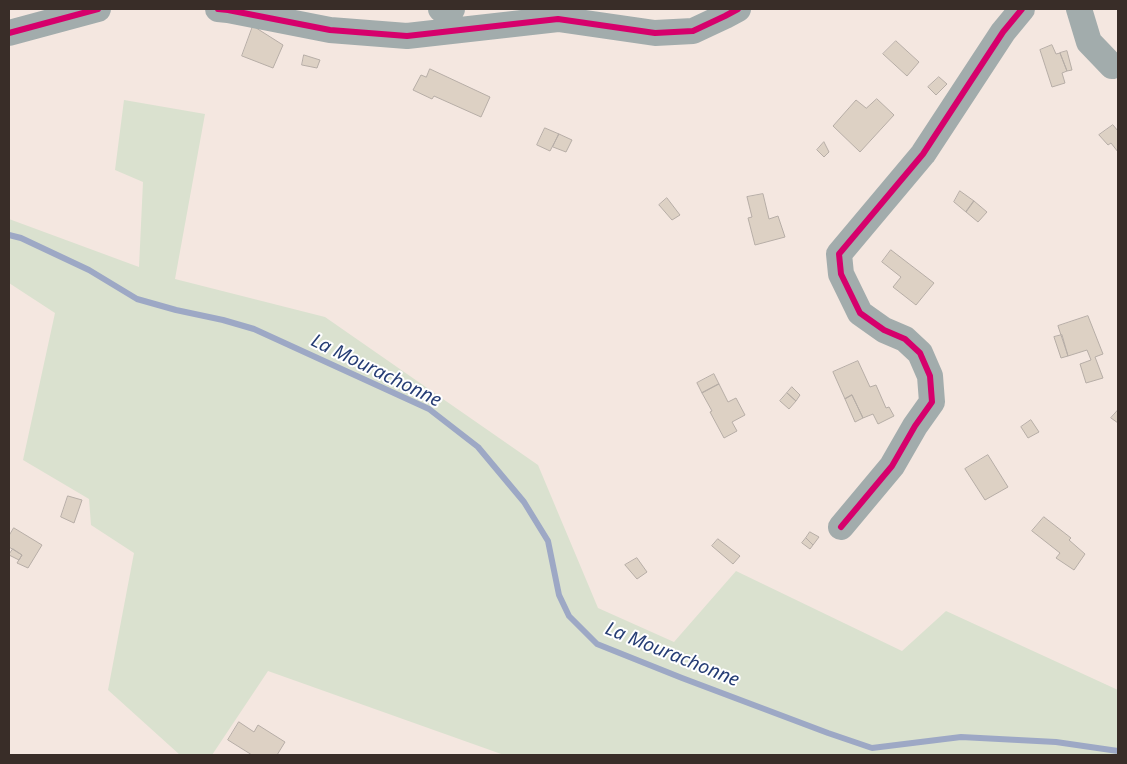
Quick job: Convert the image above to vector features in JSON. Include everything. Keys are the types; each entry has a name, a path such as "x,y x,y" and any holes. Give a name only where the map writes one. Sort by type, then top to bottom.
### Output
{"street":[{"path":"9,32 98,9"},
{"path":"218,9 330,30 407,36 558,19 655,33 693,31 738,9"},
{"path":"440,9 452,9"},
{"path":"474,9 498,26"},
{"path":"841,527 892,466 915,426 932,402 930,376 920,353 905,339 884,330 860,313 841,274 840,254 923,154 1003,32 1022,9"},
{"path":"1079,9 1089,42 1112,66"}],"green space":[{"path":"124,100 205,114 175,279 325,317 538,465 598,608 674,642 736,571 902,651 946,611 1118,690 1118,755 504,755 268,671 212,755 180,755 108,690 134,553 91,525 89,499 23,460 55,313 9,283 9,219 139,267 143,182 115,170"}],"building":[{"path":"253,26 283,45 273,68 242,56"},
{"path":"896,41 919,62 907,76 883,54"},
{"path":"1052,45 1056,54 1060,53 1067,71 1062,73 1065,83 1052,87 1040,50"},
{"path":"1067,51 1072,70 1067,71 1060,53"},
{"path":"304,55 320,60 317,68 302,65"},
{"path":"430,69 490,97 481,117 434,96 432,99 413,90 421,75 426,77"},
{"path":"939,77 947,84 936,95 928,87"},
{"path":"877,99 894,115 860,152 833,126 856,100 866,108"},
{"path":"1113,125 1118,131 1118,152 1111,143 1108,145 1099,135"},
{"path":"545,128 559,134 550,151 537,145"},
{"path":"559,134 572,140 566,152 553,147"},
{"path":"824,142 829,152 824,157 817,150"},
{"path":"960,191 974,201 966,212 954,202"},
{"path":"763,194 769,219 778,216 785,237 755,245 748,218 752,217 747,197"},
{"path":"667,198 680,215 672,220 659,205"},
{"path":"974,201 987,212 978,222 966,212"},
{"path":"891,250 934,283 916,305 893,287 901,277 882,262"},
{"path":"1088,316 1103,354 1095,357 1103,378 1086,383 1080,364 1091,360 1087,350 1068,356 1058,326"},
{"path":"1062,335 1068,356 1061,358 1054,337"},
{"path":"858,361 870,387 876,385 886,408 889,407 894,416 878,424 873,414 863,418 852,395 845,399 833,372"},
{"path":"714,374 719,384 702,393 697,383"},
{"path":"719,384 728,402 736,398 745,415 732,422 737,431 724,438 702,393"},
{"path":"792,387 800,395 796,401 787,393"},
{"path":"787,393 796,401 789,409 780,401"},
{"path":"852,395 863,418 855,422 845,399"},
{"path":"1118,410 1118,423 1111,418"},
{"path":"1031,420 1039,432 1028,438 1021,427"},
{"path":"988,455 1008,487 985,500 965,469"},
{"path":"68,496 82,500 74,523 61,517"},
{"path":"1044,517 1071,538 1069,540 1085,554 1074,570 1056,558 1060,553 1032,531"},
{"path":"14,528 42,545 28,568 17,563 22,555 9,547 9,536"},
{"path":"810,532 819,537 813,545 806,538"},
{"path":"806,538 813,545 810,549 802,543"},
{"path":"718,539 740,556 733,564 712,546"},
{"path":"13,549 22,555 19,560 9,555"},
{"path":"637,558 647,572 637,579 625,565"},
{"path":"239,722 254,732 258,725 285,742 277,755 252,755 228,740"}],"waterway":[{"name":"La Mourachonne","path":"9,235 21,238 89,270 137,299 254,329 429,409 478,447 524,502 548,541 559,595 569,616 597,644 682,678 872,748 961,737 1056,742 1118,751"}],"cycle path":[{"path":"9,33 98,9"},
{"path":"218,9 330,30 407,36 558,19 655,33 693,31 738,9"},
{"path":"841,527 892,466 915,426 932,402 930,376 920,353 905,339 884,330 860,313 841,274 839,254 923,154 1003,32 1022,9"}]}
